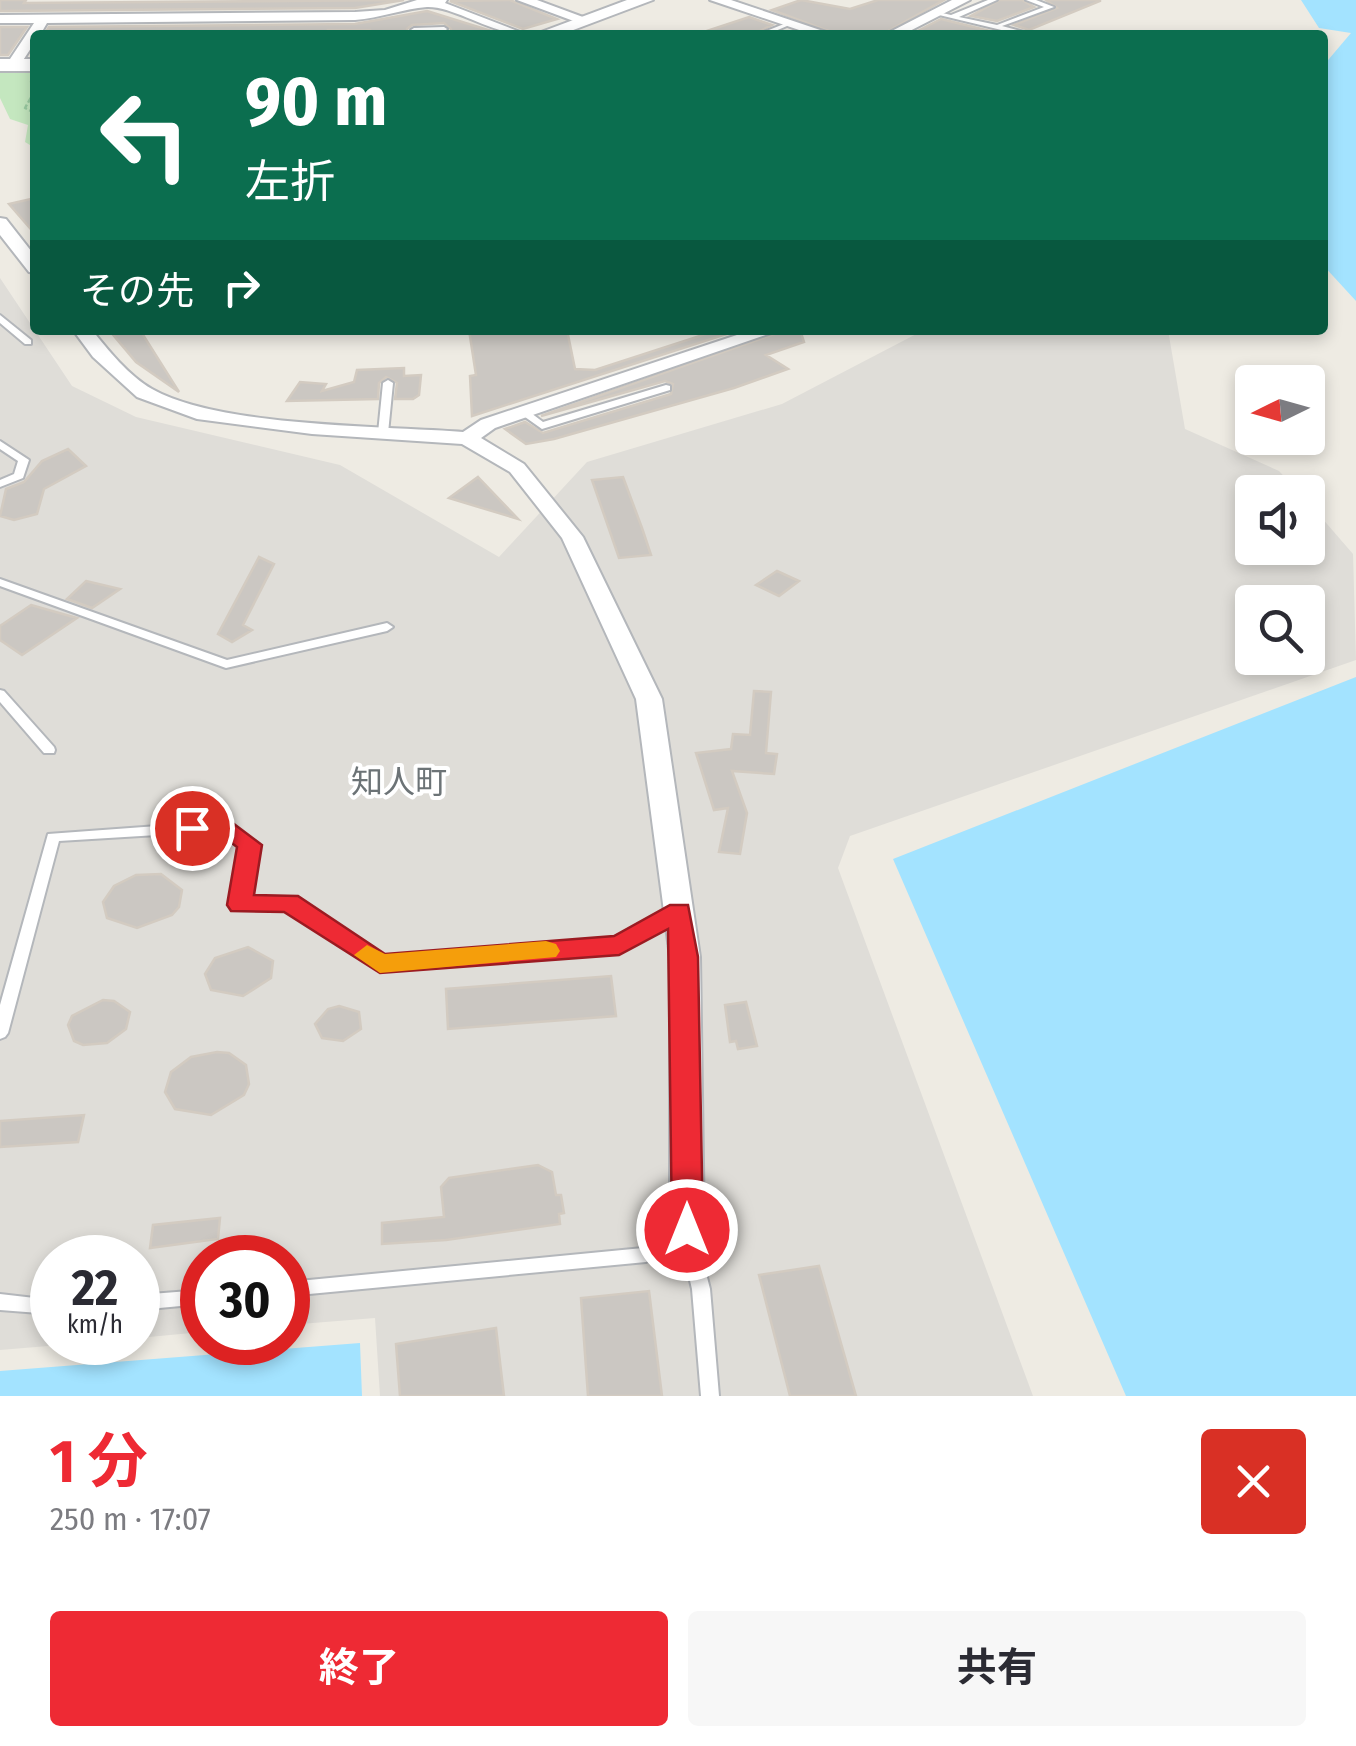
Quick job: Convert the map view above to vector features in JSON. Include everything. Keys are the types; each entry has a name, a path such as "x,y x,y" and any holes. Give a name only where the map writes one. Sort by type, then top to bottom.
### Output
{"street":[{"path":"114,18 126,0"},
{"path":"267,30 280,0"},
{"path":"524,0 584,20"},
{"path":"556,30 644,0"},
{"path":"720,0 812,30"},
{"path":"905,30 946,16 962,0"},
{"path":"0,19 385,14 432,1 509,30"},
{"path":"36,30 42,18"},
{"path":"162,30 170,18"},
{"path":"19,65 30,43"},
{"path":"0,223 30,262"},
{"path":"87,335 144,393 204,414 466,438 517,468 572,537 649,699 685,957 687,1230"},
{"path":"466,438 488,424 756,335"}],"lane":[{"path":"946,16 994,0"},
{"path":"1000,25 1050,7 1029,0"},
{"path":"946,16 1015,30"},
{"path":"775,30 792,24"},
{"path":"414,30 444,28"},
{"path":"0,318 28,342"},
{"path":"383,433 388,383"},
{"path":"523,412 542,426 666,388"},
{"path":"0,444 24,460 19,476 0,484"},
{"path":"0,582 226,664 387,627"},
{"path":"0,694 50,750"},
{"path":"0,1033 54,837 226,826 250,845 240,905 288,902 380,964 619,945 679,912"},
{"path":"310,1287 646,1255 687,1230 702,1288 710,1396"},
{"path":"0,1302 30,1304"}],"shaded area":[{"path":"0,278 30,323 30,335 38,335 72,386 136,417 340,465 499,557 587,462 782,404 914,335 1169,335 1185,429 1283,475 1235,475 1235,565 1325,565 1325,522 1353,554 1356,660 1325,671 1325,585 1235,585 1235,675 1313,675 850,836 838,868 1033,1396 380,1396 375,1318 310,1323 310,1235 180,1235 180,1334 160,1336 160,1235 30,1235 30,1348 0,1350"}],"green space":[{"path":"0,67 30,67 30,145 25,142 28,125 10,119 0,98"}],"water":[{"path":"1301,0 1356,0 1356,301 1328,271 1328,60 1351,33 1319,28"},
{"path":"1356,677 1356,1396 1126,1396 893,859"},
{"path":"360,1343 362,1396 0,1396 0,1371 77,1365 160,1365 160,1359 180,1357 180,1365 310,1365 310,1347"}],"building":[{"path":"0,0 404,0 355,8 0,11"},
{"path":"510,0 557,19 523,29 450,1"},
{"path":"801,0 850,9 878,0 944,0 890,30 826,30 772,10"},
{"path":"1000,0 1022,0 1034,7 997,21 971,16"},
{"path":"1046,0 1100,1 1029,30 1014,25 1057,8"},
{"path":"427,11 488,30 450,30 444,23 412,25 408,30 47,30 49,27 355,24"},
{"path":"749,17 772,25 762,30 710,30"},
{"path":"941,19 986,30 920,30"},
{"path":"0,27 27,27 8,55 0,55"},
{"path":"30,199 30,228 9,204"},
{"path":"113,335 143,335 179,392 136,362"},
{"path":"470,335 568,335 575,369 595,370 703,335 724,335 472,416 470,376 476,375"},
{"path":"772,335 802,335 804,342 766,355 788,369 734,388 554,439 526,444 505,429 525,422 543,433 671,394 673,384 665,381 541,416"},
{"path":"404,368 404,376 421,375 419,395 413,399 395,399 397,383 386,377 379,383 378,399 287,401 300,382 326,384 322,391 354,382 357,370"},
{"path":"68,449 86,466 44,489 37,514 14,520 0,516 6,489 24,482 42,461"},
{"path":"478,477 518,519 449,498"},
{"path":"623,477 651,555 619,558 592,480"},
{"path":"259,557 274,564 243,625 252,630 232,642 218,634"},
{"path":"777,571 799,581 779,596 756,585"},
{"path":"86,581 120,589 92,608 67,599"},
{"path":"31,605 77,618 22,655 0,640 0,626"},
{"path":"754,691 771,692 766,753 777,754 774,774 732,771 747,813 740,854 719,852 728,808 714,810 696,753 731,749 733,734 750,735"},
{"path":"161,874 182,890 179,907 172,915 137,928 107,918 103,902 114,886 136,875"},
{"path":"248,947 273,961 271,978 243,996 211,990 205,974 215,958"},
{"path":"611,976 616,1016 448,1029 446,989"},
{"path":"103,1000 114,1001 130,1012 126,1029 107,1043 83,1045 74,1041 68,1025 72,1016"},
{"path":"746,1002 757,1046 738,1049 736,1041 730,1042 725,1005"},
{"path":"339,1006 359,1012 361,1029 343,1041 322,1038 315,1024 328,1009"},
{"path":"229,1053 246,1065 249,1084 244,1095 211,1115 175,1109 165,1092 171,1072 191,1057"},
{"path":"84,1115 78,1142 0,1147 0,1121"},
{"path":"538,1165 552,1172 556,1195 561,1195 564,1213 559,1214 560,1224 446,1240 382,1244 382,1223 444,1217 441,1187 449,1178"},
{"path":"220,1218 218,1235 180,1235 180,1244 160,1247 160,1235 152,1235 153,1225"},
{"path":"819,1266 856,1396 790,1396 759,1275"},
{"path":"649,1291 662,1396 588,1396 581,1298"},
{"path":"496,1328 504,1396 400,1396 396,1344"}],"slow traffic":[{"path":"367,955 380,964 546,951"}],"district":[{"name":"知人町","path":"399,782"}],"route":[{"path":"192,828 226,826 250,845 240,905 288,902 380,964 619,945 679,912 685,957 687,1230"}]}
